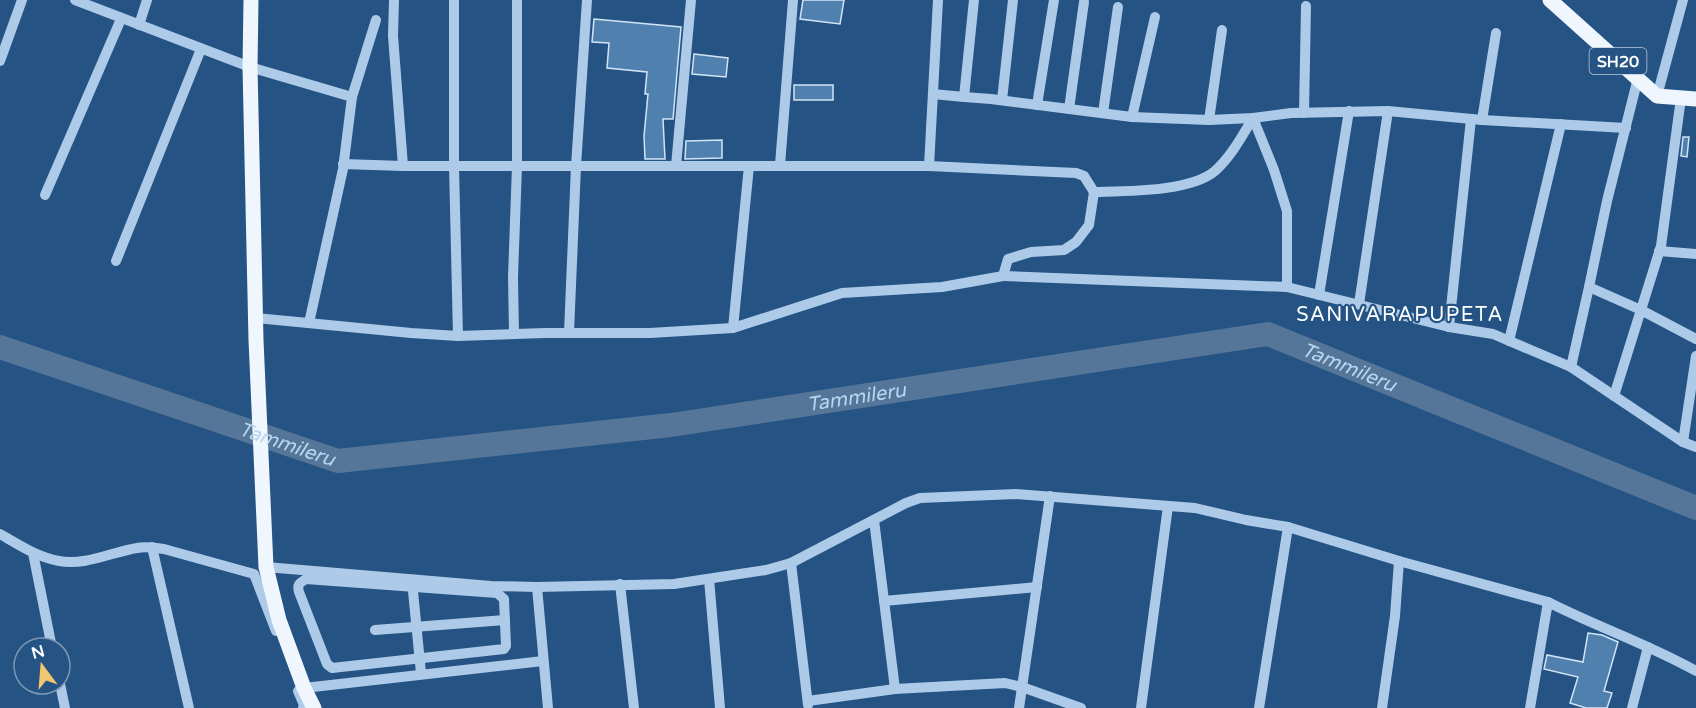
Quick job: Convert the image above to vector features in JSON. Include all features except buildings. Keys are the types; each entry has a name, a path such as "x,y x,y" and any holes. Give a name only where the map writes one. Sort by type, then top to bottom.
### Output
{"main road":[{"path":"251,0 250,67 256,340 266,567 279,620 304,688 314,708"},
{"name":"SH20","path":"1550,0 1657,96 1689,98"}],"street":[{"path":"0,61 22,0"},
{"path":"75,0 250,67 352,97"},
{"path":"139,26 147,0"},
{"path":"394,0 393,36 403,166"},
{"path":"454,0 454,166 458,336"},
{"path":"514,334 517,0"},
{"path":"569,333 576,166 587,0"},
{"path":"676,166 691,0"},
{"path":"780,165 793,0"},
{"path":"929,166 938,0"},
{"path":"964,97 974,0"},
{"path":"1002,100 1013,0"},
{"path":"1036,105 1054,0"},
{"path":"1657,96 1683,0"},
{"path":"1069,109 1084,2"},
{"path":"1304,113 1306,6"},
{"path":"1104,114 1118,7"},
{"path":"1132,117 1155,17"},
{"path":"45,195 121,19"},
{"path":"309,323 343,164 352,97 376,20"},
{"path":"1209,120 1222,30"},
{"path":"1449,327 1476,119 1496,33"},
{"path":"116,261 201,49"},
{"path":"1571,367 1638,78"},
{"path":"933,94 1002,100 1132,117 1209,120 1304,113 1388,111 1626,128"},
{"path":"1614,396 1659,251 1689,98"},
{"path":"1319,295 1349,111"},
{"path":"1359,304 1388,111"},
{"path":"1094,192 1141,190 1188,184 1214,172 1227,159 1253,118"},
{"path":"1253,118 1274,170 1287,211 1287,286"},
{"path":"1509,341 1562,124"},
{"path":"343,164 929,166 1076,173 1084,176 1094,192 1089,225 1076,242 1064,250 1031,252 1008,259 1004,276"},
{"path":"733,328 749,166"},
{"path":"1659,251 1696,254"},
{"path":"256,318 458,336 650,333 733,328 842,293 942,287 1004,276 1287,286 1449,327 1493,334 1571,367 1683,442 1696,447"},
{"path":"1589,287 1641,310 1696,339"},
{"path":"1683,442 1696,356"},
{"path":"266,567 412,584 497,593 504,598 507,643 504,649 337,668 328,666 298,587 306,579 412,584 537,587 674,584 766,570 791,563 906,503 920,498 1006,494 1050,496 1195,508 1288,527 1399,561 1548,602 1696,670"},
{"path":"1020,708 1050,496"},
{"path":"1141,708 1168,506"},
{"path":"874,520 895,689"},
{"path":"1258,708 1288,527"},
{"path":"0,534 33,553 61,561 92,559 139,547 152,547 254,574 304,705 303,708"},
{"path":"152,547 189,708"},
{"path":"33,553 50,636"},
{"path":"1382,708 1395,616 1399,561"},
{"path":"791,563 808,704 895,689 1005,683 1081,708"},
{"path":"709,579 720,708"},
{"path":"412,584 421,673"},
{"path":"620,584 634,708"},
{"path":"537,587 548,708"},
{"path":"884,602 1037,587"},
{"path":"1530,708 1548,602"},
{"path":"375,630 505,620"},
{"path":"1632,708 1648,647"},
{"path":"304,688 543,660"}],"waterway":[{"name":"Tammileru","path":"0,347 338,461 671,425 1268,334 1696,508"}],"district":[{"name":"SANIVARAPUPETA","path":"1400,314"}]}
